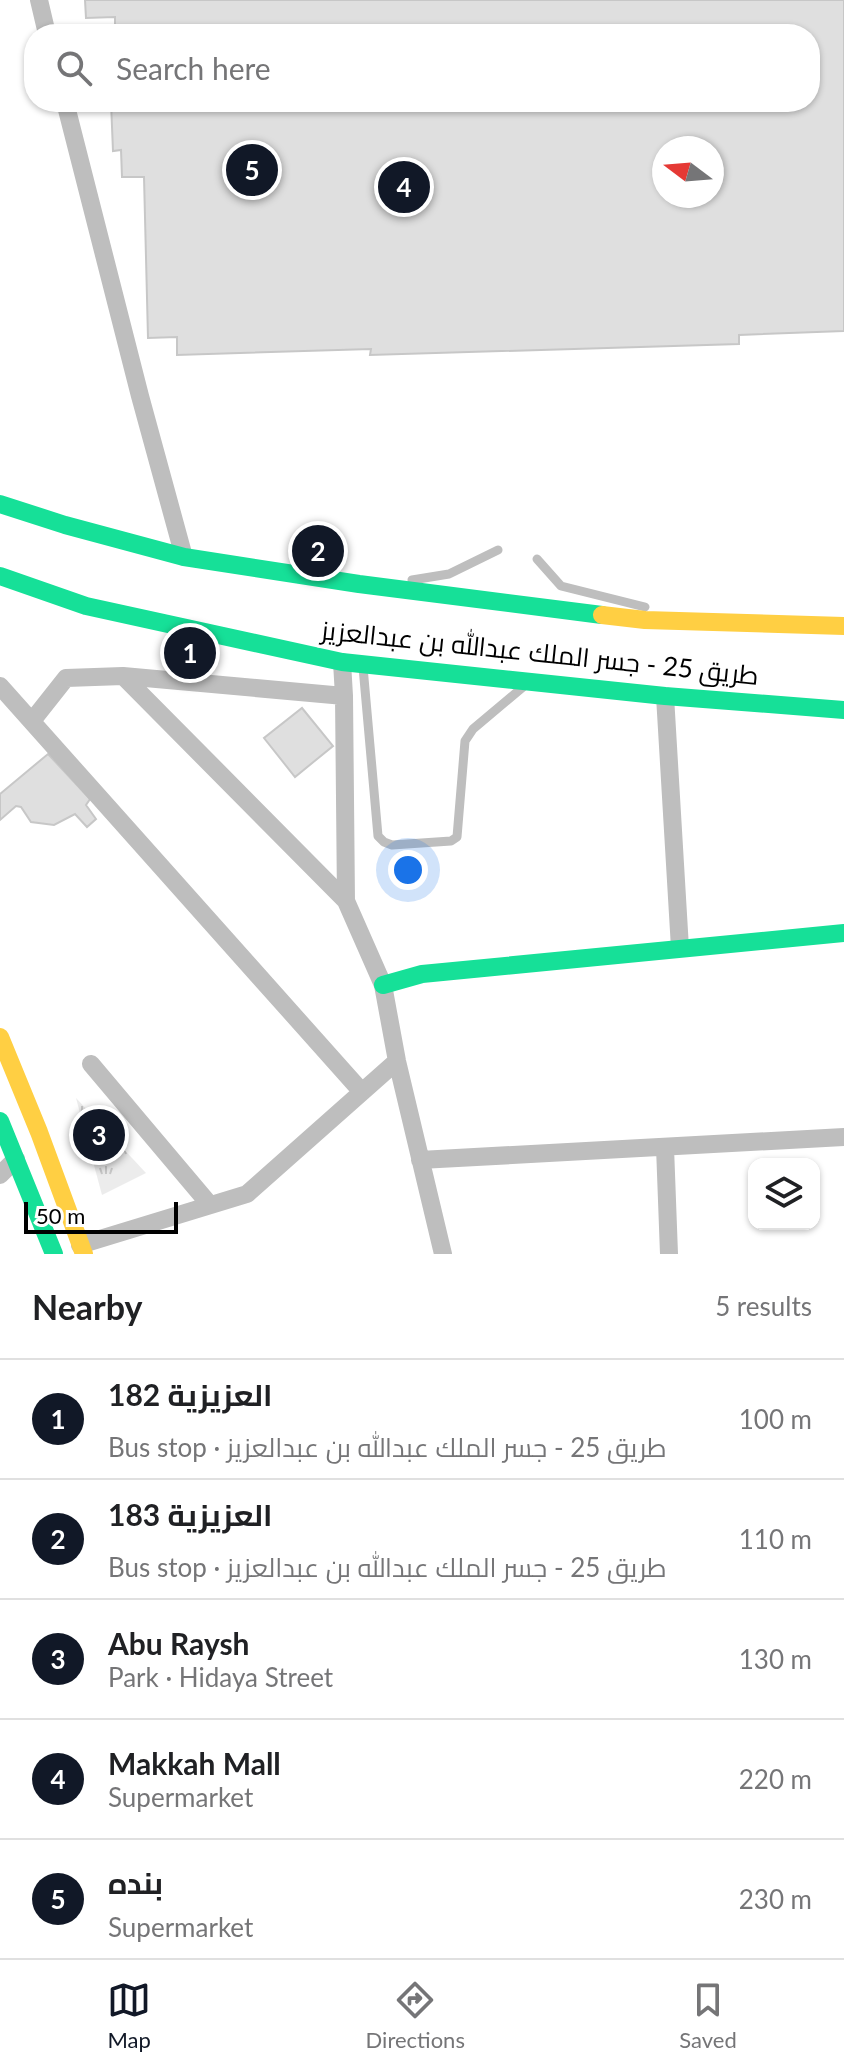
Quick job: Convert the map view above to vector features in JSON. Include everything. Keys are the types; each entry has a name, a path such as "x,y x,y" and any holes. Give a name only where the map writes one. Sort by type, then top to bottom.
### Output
{"main road":[{"name":"طريق 25 - جسر الملك عبدالله بن عبدالعزيز","path":"0,504 184,557 376,586 645,620 844,626"},
{"name":"طريق 25 - جسر الملك عبدالله بن عبدالعزيز","path":"0,576 86,606 342,662 665,696 844,710"},
{"path":"383,985 422,974 844,933"},
{"path":"0,1037 82,1249"},
{"path":"0,1121 54,1254"}],"street":[{"path":"39,0 45,24"},
{"path":"68,112 184,557"},
{"path":"342,662 346,901"},
{"path":"32,721 66,678 123,676 344,696"},
{"path":"123,676 346,901 383,985 397,1061 443,1254"},
{"path":"0,686 362,1092"},
{"path":"665,696 680,948"},
{"path":"82,1249 247,1194 397,1061"},
{"path":"91,1064 210,1205"},
{"path":"420,1160 844,1137"},
{"path":"665,1147 669,1254"},
{"path":"0,1175 16,1159"}],"lane":[{"path":"376,586 449,574 498,550"},
{"path":"537,559 561,586 706,622"},
{"path":"362,664 378,836 392,845 451,841 457,837 465,741 473,729 530,682"}],"green space":[{"path":"76,1098 146,1173 102,1195"}],"building":[{"path":"85,0 844,0 844,331 739,335 739,344 370,355 371,349 177,355 177,337 148,338 144,177 122,177 121,150 113,151 111,112 820,112 820,24 115,24 115,17 86,18"},
{"path":"302,708 333,746 295,777 264,738"},
{"path":"48,754 90,799 86,805 96,819 87,827 75,814 54,825 31,822 21,807 16,806 0,820 0,794"}],"traffic: fast":[{"path":"0,504 184,557 359,584 602,615"},
{"path":"0,576 86,606 342,662 665,696 844,710"},
{"path":"383,985 422,974 844,933"},
{"path":"0,1121 54,1254"}],"traffic: slow":[{"path":"602,615 645,620 844,626"},
{"path":"0,1037 84,1254"}],"place":[{"name":"بنده","path":"252,170"},
{"name":"Makkah Mall","path":"404,187"},
{"name":"العزيزية 183","path":"318,551"},
{"name":"العزيزية 182","path":"190,653"},
{"name":"Abu Raysh","path":"99,1135"}]}
